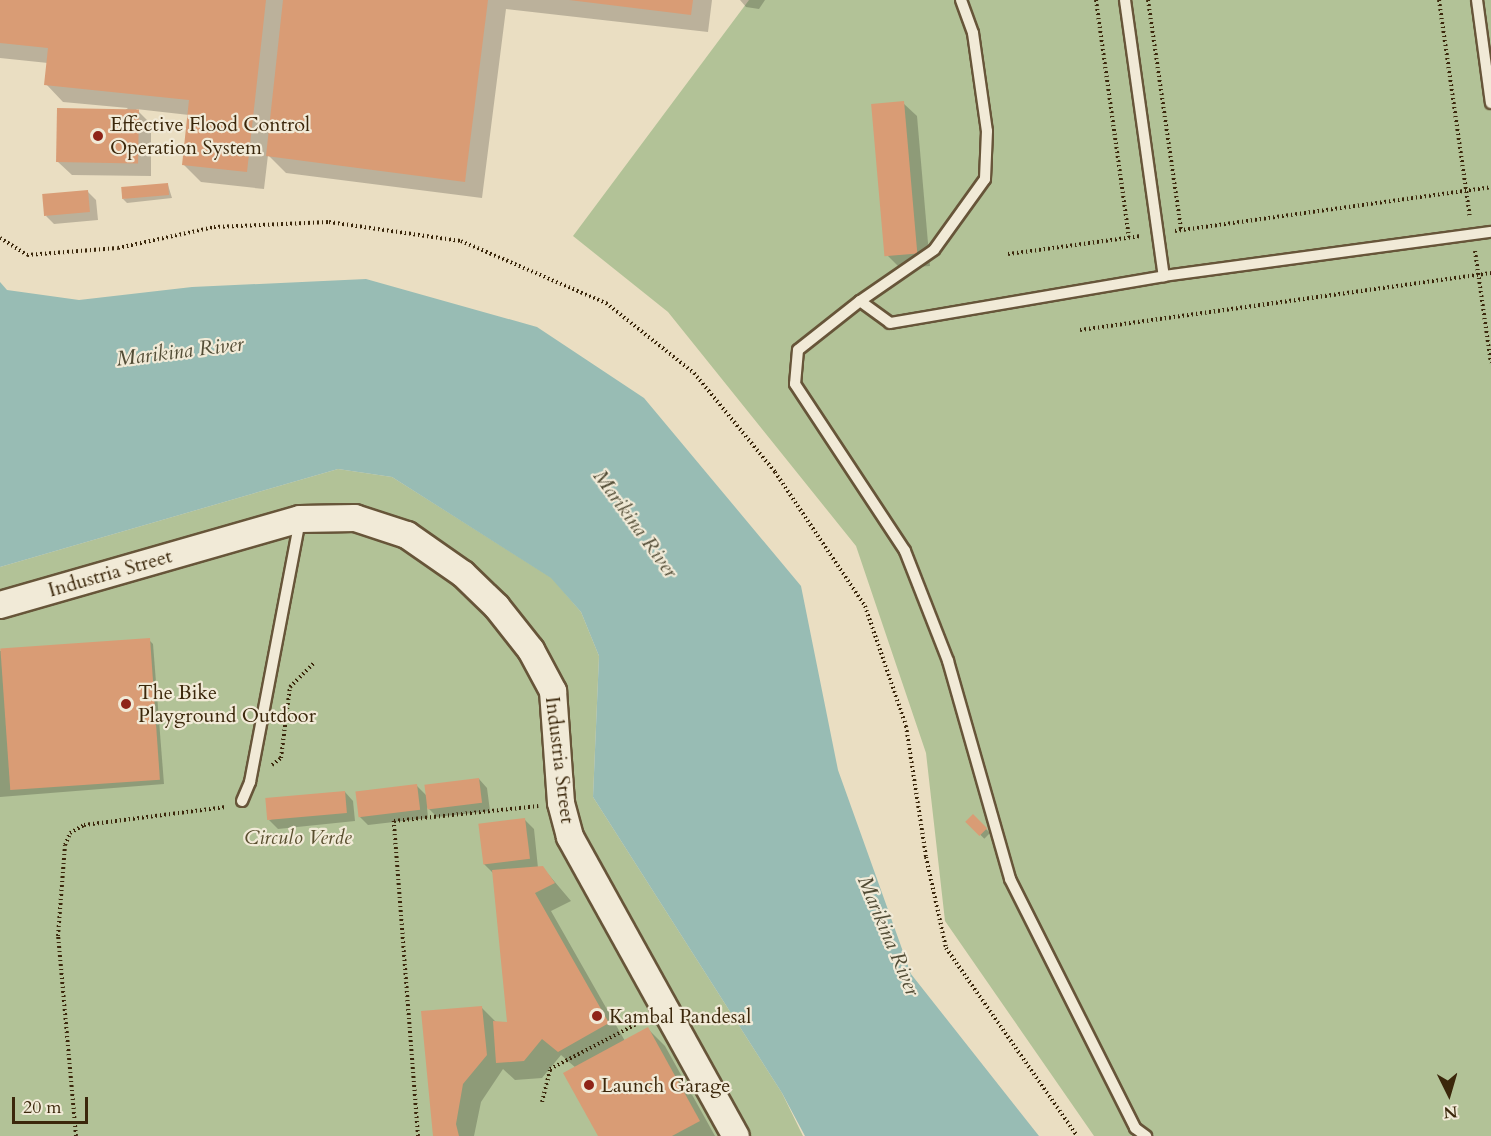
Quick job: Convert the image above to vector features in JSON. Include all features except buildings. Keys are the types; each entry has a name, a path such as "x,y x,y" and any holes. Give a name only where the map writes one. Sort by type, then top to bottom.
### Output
{"street":[{"name":"Industria Street","path":"0,605 300,519 355,518 408,535 463,574 497,607 531,650 553,691 561,803 570,837 736,1136"}],"lane":[{"path":"961,0 973,33 987,131 986,179 934,250 860,301 798,350 795,384 905,551 948,662 1010,879 1136,1128 1146,1136"},
{"path":"1125,0 1164,276"},
{"path":"1476,0 1491,103"},
{"path":"860,301 890,323 1164,276 1491,232"},
{"path":"242,801 250,782 300,519"}],"path":[{"path":"1096,0 1130,237"},
{"path":"1148,0 1181,230"},
{"path":"1438,0 1491,363"},
{"path":"1008,254 1491,187"},
{"path":"0,238 27,255 118,248 214,227 329,222 461,241 606,303 694,373 775,472 865,606 906,726 926,857 945,948 1077,1136"},
{"path":"1080,330 1491,273"},
{"path":"250,782 280,758 291,687 314,663"},
{"path":"76,1136 58,936 65,844 70,833 84,825 230,806 242,801"},
{"path":"418,1136 394,821 561,803"},
{"path":"542,1102 550,1069 665,1010"}],"green space":[{"path":"749,0 1491,0 1491,1136 1094,1136 945,921 926,753 856,546 668,312 573,236"},
{"name":"Circulo Verde","path":"338,469 392,477 552,578 581,612 599,656 593,797 782,1093 803,1136 0,1136 0,567"}],"water":[{"name":"Marikina River","path":"366,279 537,327 644,398 801,586 838,770 911,974 1039,1136 805,1136 782,1093 593,797 599,656 581,612 551,578 392,477 338,469 0,567 0,282 7,290 79,300 192,287"}],"place":[{"name":"Effective Flood Control Operation System","path":"98,136"},
{"name":"The Bike Playground Outdoor","path":"126,704"},
{"name":"Kambal Pandesal","path":"597,1016"},
{"name":"Launch Garage","path":"589,1085"}]}
